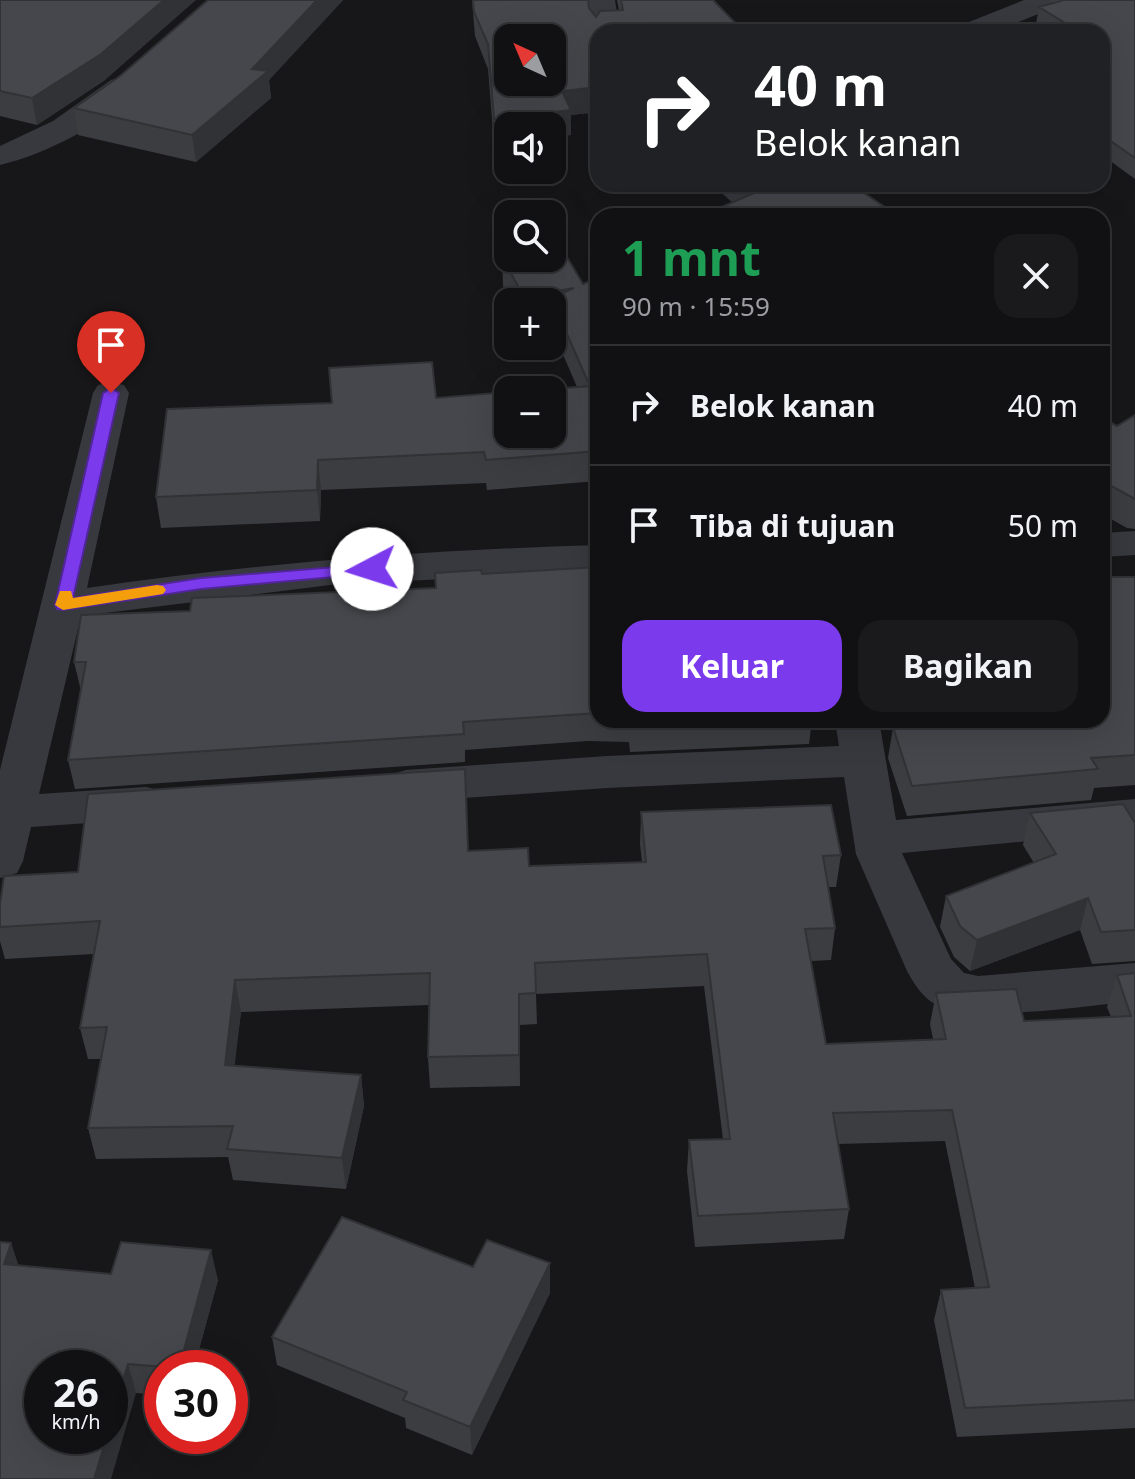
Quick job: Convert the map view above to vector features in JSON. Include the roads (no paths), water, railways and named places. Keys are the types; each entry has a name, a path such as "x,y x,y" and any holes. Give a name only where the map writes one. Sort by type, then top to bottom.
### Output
{"street":[{"path":"601,0 605,24"},
{"path":"989,24 1048,0"},
{"path":"0,156 31,146 87,115 144,65"},
{"path":"738,192 757,208"},
{"path":"0,861 111,393"},
{"path":"1110,545 1135,543"},
{"path":"63,605 216,582 458,561 590,558"},
{"path":"372,788 607,772 860,741 879,854 932,971 949,989 978,995 1135,982"},
{"path":"12,812 185,801"},
{"path":"876,839 1135,815"}]}
